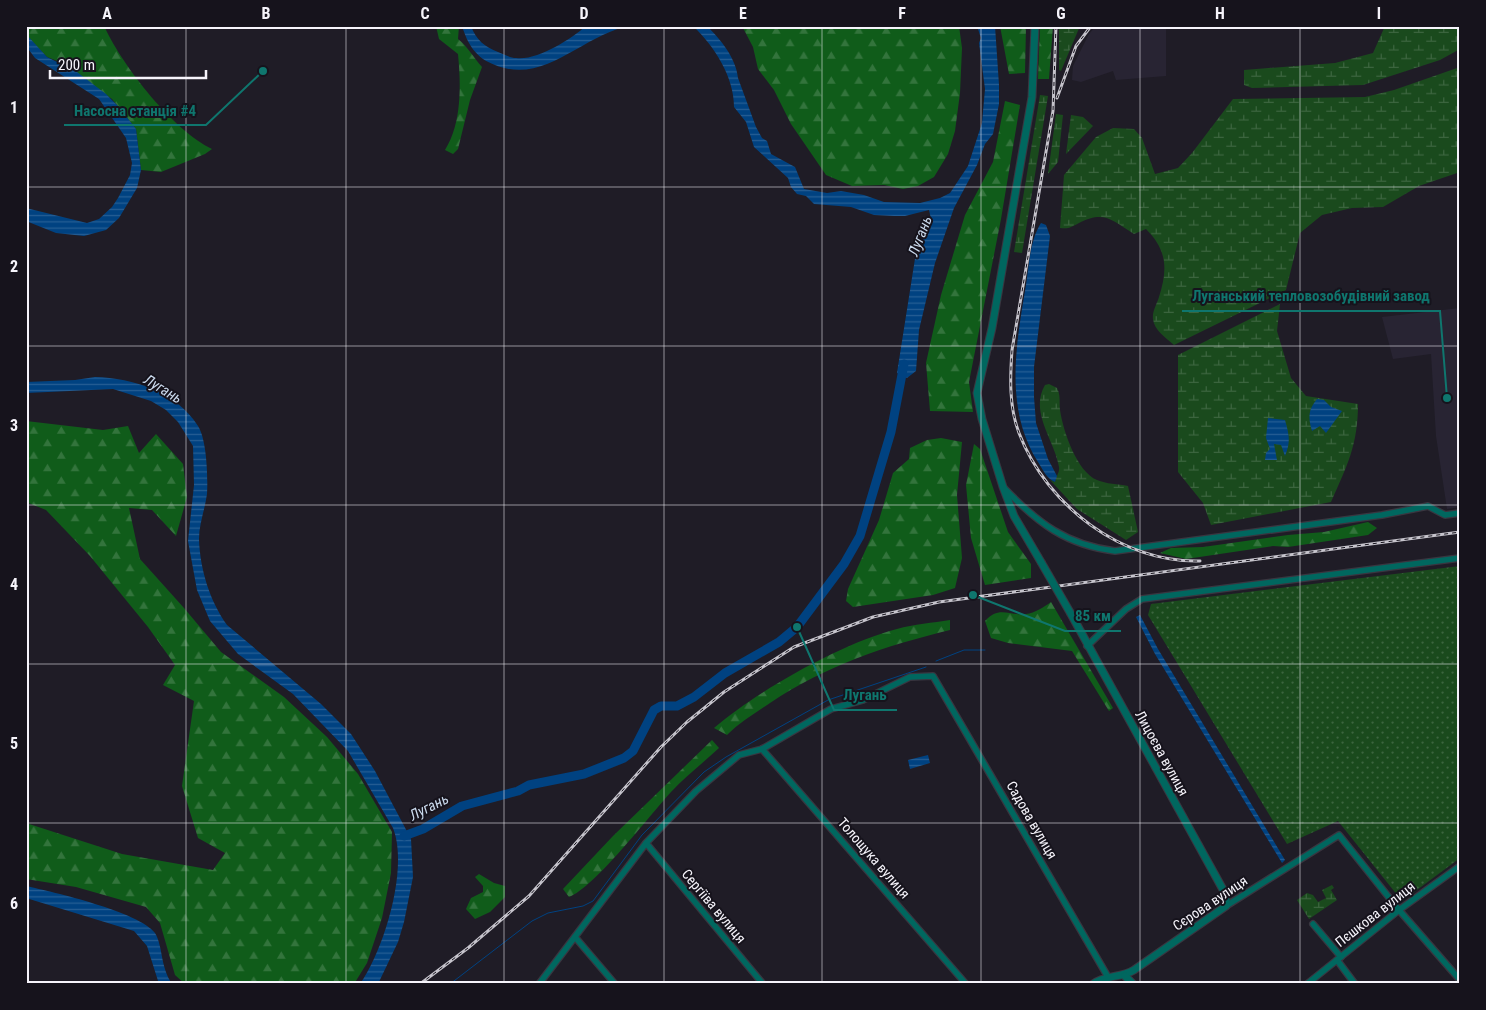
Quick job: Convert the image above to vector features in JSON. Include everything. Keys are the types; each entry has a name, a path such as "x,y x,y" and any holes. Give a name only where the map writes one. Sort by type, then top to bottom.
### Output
{"street":[{"name":"Лицоєва вулиця","path":"1035,26 1032,97 992,328 977,393 982,419 1014,516 1071,614 1226,895 1226,906"},
{"path":"1003,487 1032,517 1060,534 1092,548 1115,550 1382,515 1428,506 1445,515 1460,513"},
{"path":"1087,646 1126,609 1142,599 1460,558"},
{"name":"Садова вулиця","path":"762,749 831,709 863,700 910,677 933,676 1108,977"},
{"path":"539,984 646,844 696,791 739,755 762,749"},
{"name":"Толощука вулиця","path":"762,749 966,984"},
{"name":"Сєрова вулиця","path":"1125,976 1226,906 1339,835 1399,910"},
{"name":"Сергіїва вулиця","path":"646,844 763,984"},
{"name":"Пєшкова вулиця","path":"1307,984 1399,910 1460,866"},
{"path":"1399,910 1460,980"},
{"path":"1314,924 1355,984"},
{"path":"575,937 615,984"},
{"path":"1093,984 1108,977 1125,976 1133,984"}],"shaded area":[{"path":"1096,26 1166,26 1166,76 1116,80 1113,71 1081,82 1072,80 1073,66 1089,34"},
{"path":"1460,308 1460,507 1447,509 1436,436 1431,354 1393,359 1382,317"}],"green space":[{"path":"26,26 105,28 124,61 166,113 197,140 212,149 205,154 161,172 141,170 136,129 112,99 60,62 47,57 26,35"},
{"path":"436,26 459,26 458,39 482,67 470,100 458,149 453,154 445,150 455,128 459,104 460,78 458,54 439,39"},
{"path":"742,26 959,26 962,48 960,93 955,131 948,154 934,177 918,186 903,189 884,185 852,186 826,175 791,124 774,90 758,69 753,47"},
{"path":"1000,26 1026,26 1025,73 1009,74"},
{"path":"1040,26 1053,26 1049,79 1038,79"},
{"path":"1059,26 1080,26 1061,71 1059,70"},
{"path":"1385,26 1460,26 1460,49 1440,60 1363,85 1252,88 1244,85 1244,70 1335,63 1373,53"},
{"path":"1460,67 1460,172 1419,186 1383,207 1352,208 1322,215 1300,233 1286,290 1174,345 1156,327 1153,319 1153,313 1164,278 1164,260 1158,245 1146,229 1134,234 1114,221 1102,217 1088,219 1072,227 1060,228 1064,175 1096,137 1113,128 1134,129 1142,138 1155,174 1178,168 1192,153 1233,99 1365,97 1394,90"},
{"path":"1040,95 1048,96 1022,253 1014,252"},
{"path":"1005,101 1020,105 1001,219 969,382 973,412 930,411 926,363 941,295 965,215 993,162"},
{"path":"1056,114 1063,115 1058,162 1048,174"},
{"path":"1071,115 1083,117 1093,126 1066,154"},
{"path":"1280,304 1277,331 1291,378 1306,396 1358,404 1354,444 1331,502 1211,525 1203,503 1178,472 1178,355"},
{"path":"1049,384 1057,388 1064,429 1072,450 1083,469 1097,480 1128,486 1138,532 1126,540 1077,509 1050,480 1055,482 1059,467 1057,457 1044,426 1040,406 1041,395 1045,385"},
{"path":"26,421 103,430 128,426 139,453 156,434 183,464 187,497 176,536 152,510 129,508 140,559 221,652 284,697 327,737 358,774 392,832 391,873 382,918 367,963 354,984 185,984 175,975 160,923 146,907 76,887 26,879 26,823 122,854 213,870 225,853 198,838 182,786 194,701 163,685 175,665 148,627 90,556 46,510 26,502"},
{"path":"941,438 962,442 957,495 962,558 955,588 933,595 853,607 846,601 848,589 879,520 893,473 909,459 910,448 927,440"},
{"path":"974,444 980,449 1008,532 1031,564 1031,578 985,585 971,538 966,485"},
{"path":"1368,522 1377,528 1368,535 1288,547 1273,546 1186,559 1160,553 1171,548 1203,547 1324,532"},
{"path":"1460,566 1460,858 1402,901 1338,821 1287,844 1148,615 1151,604"},
{"path":"1051,602 1113,708 1109,711 1072,651 1008,643 991,638 985,621 995,613 1029,613 1039,610"},
{"path":"950,620 950,630 857,658 813,678 759,710 727,735 714,728 776,684 851,645 903,627"},
{"path":"712,740 719,748 671,792 622,850 593,880 569,897 563,889 613,836"},
{"path":"479,874 494,883 505,886 505,897 490,912 475,919 466,909 471,898 483,892 483,886 475,877"},
{"path":"1332,885 1334,888 1331,890 1337,900 1309,919 1297,900 1307,893 1313,895 1318,902 1326,898 1322,890"}],"water":[{"path":"462,26 471,26 478,39 493,50 512,57 524,58 553,48 586,26 631,26 614,30 548,63 531,69 514,70 495,65 478,55 470,45"},
{"path":"693,26 707,26 727,50 734,63 756,127 762,138 767,141 771,154 795,167 804,189 827,193 841,191 864,195 884,202 920,203 940,198 950,193 968,166 982,123 985,89 979,43 981,38 977,26 995,26 999,104 993,134 985,144 977,165 954,208 935,263 919,330 916,371 907,378 897,373 917,246 931,219 929,210 905,216 874,215 851,207 814,204 806,196 797,194 791,187 788,178 754,147 746,122 734,107 731,85 722,63 709,43"},
{"path":"26,34 47,57 77,72 106,94 136,129 141,170 137,188 119,218 106,230 84,236 56,233 26,221 26,208 87,223 99,219 112,207 118,198 130,175 132,163 126,138 99,99 35,58 26,46"},
{"path":"1041,223 1046,225 1050,236 1034,367 1034,397 1036,423 1048,459 1057,476 1055,482 1045,474 1027,441 1020,420 1017,398 1016,353 1019,330 1030,253 1034,237"},
{"path":"95,377 124,380 153,389 178,404 198,426 205,449 207,479 207,494 199,533 201,562 207,585 221,616 227,625 321,704 351,734 375,771 411,839 413,877 404,922 398,942 378,984 360,984 378,951 392,908 398,864 397,845 393,828 348,751 293,694 238,654 210,621 197,590 188,541 194,485 193,446 178,422 166,410 151,401 113,389 26,393 26,382 75,380"},
{"path":"1317,399 1324,400 1331,407 1342,411 1326,433 1320,426 1312,431 1310,414"},
{"path":"1268,418 1285,420 1288,430 1289,442 1285,456 1281,445 1274,444 1277,460 1265,460 1266,453 1270,449 1266,438"},
{"path":"1140,615 1158,649 1285,860 1282,863 1155,654 1136,617"},
{"path":"928,755 930,763 910,769 908,760"},
{"path":"26,886 115,910 146,925 158,938 165,970 172,984 159,984 147,946 134,931 26,898"}],"waterway":[{"name":"Лугань","path":"404,836 423,829 462,806 518,791 529,785 584,774 624,758 633,751 654,710 661,706 677,706 694,697 725,673 779,642 797,627 844,564 860,536 891,432 904,364"},
{"path":"936,661 964,650 985,650"},
{"path":"450,984 532,921 548,913 583,906 593,901 642,835 704,772 726,757 828,700 926,667"}],"railway":[{"path":"1056,26 1053,111 1012,350 1011,392 1013,413 1019,433 1032,460 1048,484 1068,506 1091,525 1116,541 1143,552 1171,559 1200,561"},
{"path":"1057,98 1076,46 1091,26"},
{"path":"420,984 468,948 529,896 661,747 687,722 724,692 794,647 873,617 939,602 1460,532"}],"place":[{"name":"Насосна станція #4","path":"263,71"},
{"name":"Луганський тепловозобудівний завод","path":"1447,398"},
{"name":"85 км","path":"973,595"},
{"name":"Лугань","path":"797,627"}]}
